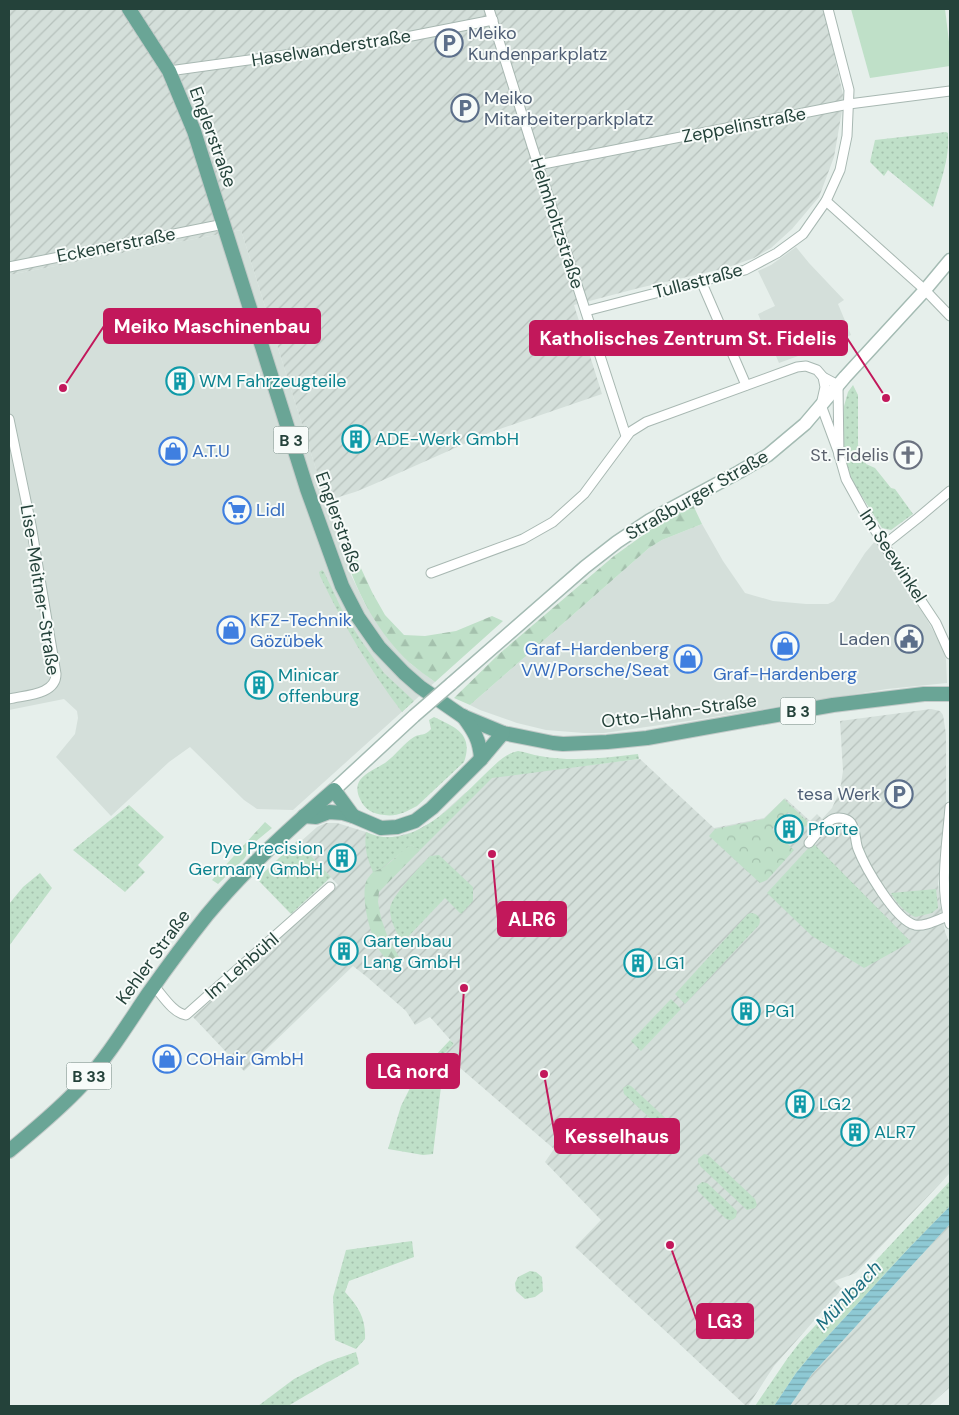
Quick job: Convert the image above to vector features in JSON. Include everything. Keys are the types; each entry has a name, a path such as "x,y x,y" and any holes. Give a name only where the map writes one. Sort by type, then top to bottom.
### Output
{"main road":[{"name":"Englerstraße","path":"129,9 169,71 194,131 307,489 342,586 358,617 379,646 420,688 462,716 503,733"},
{"name":"Straßburger Straße","path":"334,790 414,716 585,567 617,542 650,520 768,455 804,424 822,405 950,260"},
{"name":"Otto-Hahn-Straße","path":"503,733 553,743 607,742 647,738 833,705 924,694 950,694"},
{"path":"462,716 477,737 481,747 481,759"},
{"path":"304,816 316,817 329,812 343,813 381,828 397,827 416,821 432,808 481,759 503,733"},
{"path":"334,790 353,816"},
{"name":"Kehler Straße","path":"9,1151 50,1116 82,1085 113,1046 182,947 225,894 256,860 334,790"}],"street":[{"name":"Helmholtzstraße","path":"490,9 538,165 626,436"},
{"name":"Tullastraße","path":"586,311 745,270 777,253 803,234 826,201 840,170 847,136 848,81 828,9"},
{"name":"Haselwanderstraße","path":"169,71 386,40 493,20"},
{"name":"Zeppelinstraße","path":"538,165 849,104 950,91"},
{"path":"826,201 925,290 950,316"},
{"name":"Eckenerstraße","path":"9,267 224,224"},
{"path":"701,281 746,385"},
{"path":"431,573 523,539 553,522 584,494 626,436 646,422 746,385 806,366 816,370 823,377 838,385"},
{"path":"823,377 825,387 822,405 834,412 839,423"},
{"name":"Im Seewinkel","path":"838,385 839,456"},
{"name":"Im Seewinkel","path":"822,405 846,479 884,545 936,623 950,654"},
{"name":"Lise-Meitner-Straße","path":"9,418 31,525 56,680 48,690 9,699"},
{"path":"884,545 950,490"},
{"path":"809,843 833,819 843,818 849,821 852,825 857,848 867,868 879,889 894,908 914,925 949,920 944,893 944,876 950,808"},
{"name":"Im Lehbühl","path":"154,986 180,1014 186,1015 330,887"}],"shaded area":[{"path":"9,9 824,9 844,99 834,157 819,197 792,229 771,248 754,258 726,268 574,305 602,394 491,432 372,485 326,501 241,230 9,275"},
{"path":"241,230 351,575 366,606 411,664 435,682 293,810 257,809 244,800 190,747 169,762 111,816 56,757 75,734 78,718 77,711 64,699 9,710 9,275"},
{"path":"796,247 844,300 838,304 851,335 779,363 758,314 775,306 758,271 771,265"},
{"path":"702,524 723,561 745,593 773,601 828,604 834,601 865,553 876,540 925,616 941,645 946,659 947,683 887,689 604,733 546,730 517,723 470,705 649,548 662,540"},
{"path":"931,709 940,711 943,715 946,734 946,806 938,883 945,932 950,944 950,1173 856,1273 834,1281 842,1289 774,1366 748,1406 575,1247 601,1220 545,1162 554,1149 444,1054 454,1044 430,1017 415,1025 406,1011 353,966 244,1071 193,1017 338,885 299,843 317,827 326,823 337,823 375,836 387,838 402,835 413,832 434,821 465,793 492,777 640,759 714,828 764,818 785,798 810,821 817,814 822,819 832,808 841,784 843,771 840,721"},
{"path":"950,1224 950,1387 929,1406 790,1406 812,1374"}],"green space":[{"path":"851,9 945,9 950,66 870,78"},
{"path":"948,133 948,143 946,162 933,207 888,170 884,176 870,162 875,140"},
{"path":"853,385 858,395 858,445 866,464 875,468 891,488 895,489 913,514 891,530 882,528 849,476 844,460 844,406 848,392"},
{"path":"693,505 702,524 662,540 649,548 470,705 454,698 499,654 614,556 653,528"},
{"path":"353,551 385,615 404,635 425,636 456,631 492,616 503,621 435,682 413,666 399,652 388,640 370,613 356,584 345,554"},
{"path":"322,570 342,610 360,639 384,673 414,701 402,712 378,679 347,629 320,576 319,572"},
{"path":"434,717 449,724 461,733 466,745 464,762 417,806 401,814 393,815 380,814 369,810 364,806 358,794 357,787 362,777 389,760 410,740 429,731 431,729 429,720"},
{"path":"518,751 564,759 638,754 639,759 492,778 420,850 411,845 382,868 373,872 365,843 366,832 383,837 415,832 444,813 503,758"},
{"path":"784,799 809,823 805,827 788,812 772,829 794,850 767,880 760,883 709,836 715,829 764,819"},
{"path":"129,805 164,837 138,865 145,872 125,892 73,850"},
{"path":"265,822 272,828 255,842 244,859 218,884 212,880"},
{"path":"297,841 331,877 291,914 257,879"},
{"path":"813,843 911,942 864,968 812,936 767,893"},
{"path":"411,845 420,850 379,892 378,902 381,918 388,938 402,962 394,963 387,959 380,951 374,940 367,914 365,890 367,881 373,872 384,867"},
{"path":"439,855 473,887 473,901 461,914 445,898 402,943 391,918 391,904 430,856"},
{"path":"40,873 52,888 9,946 9,904 23,887"},
{"path":"936,889 938,908 932,913 915,917 901,907 891,893"},
{"path":"751,913 758,916 760,920 759,925 685,1004 675,994 748,914"},
{"path":"671,999 681,1009 641,1051 631,1041"},
{"path":"450,1040 454,1044 444,1054 452,1060 443,1070 433,1154 423,1155 388,1149 401,1106 416,1076"},
{"path":"628,1085 673,1125 667,1134 624,1094 623,1088"},
{"path":"704,1154 708,1155 755,1199 757,1205 755,1208 747,1210 701,1167 698,1159"},
{"path":"950,1181 950,1206 815,1350 796,1373 774,1406 755,1406 800,1342"},
{"path":"702,1182 707,1183 737,1211 735,1218 731,1220 726,1219 698,1191 697,1186"},
{"path":"412,1241 414,1257 349,1281 345,1292 361,1314 365,1339 356,1349 335,1340 333,1297 346,1250"},
{"path":"530,1271 536,1272 542,1277 543,1291 535,1297 525,1299 516,1291 515,1283 518,1277"},
{"path":"356,1352 359,1364 288,1406 258,1406 294,1379 327,1362"}],"water":[{"path":"950,1206 950,1224 812,1374 790,1406 774,1406 796,1373 815,1350"}],"place":[{"name":"Meiko Kundenparkplatz","path":"449,43"},
{"name":"Meiko Mitarbeiterparkplatz","path":"465,108"},
{"name":"WM Fahrzeugteile","path":"180,381"},
{"name":"Meiko Maschinenbau","path":"63,388"},
{"name":"Katholisches Zentrum St. Fidelis","path":"886,398"},
{"name":"ADE-Werk GmbH","path":"356,439"},
{"name":"A.T.U","path":"173,451"},
{"name":"St. Fidelis","path":"908,455"},
{"name":"Lidl","path":"237,510"},
{"name":"KFZ-Technik Gözübek","path":"231,630"},
{"name":"Laden","path":"909,639"},
{"name":"Graf-Hardenberg","path":"785,646"},
{"name":"Graf-Hardenberg VW/Porsche/Seat","path":"688,659"},
{"name":"Minicar offenburg","path":"259,685"},
{"name":"tesa Werk","path":"899,794"},
{"name":"Pforte","path":"789,829"},
{"name":"ALR6","path":"492,854"},
{"name":"Dye Precision Germany GmbH","path":"342,858"},
{"name":"Gartenbau Lang GmbH","path":"344,951"},
{"name":"LG1","path":"638,963"},
{"name":"LG nord","path":"464,988"},
{"name":"PG1","path":"746,1011"},
{"name":"COHair GmbH","path":"167,1059"},
{"name":"Kesselhaus","path":"544,1074"},
{"name":"LG2","path":"800,1104"},
{"name":"ALR7","path":"855,1132"},
{"name":"LG3","path":"670,1245"}],"water label":[{"name":"Mühlbach","path":"848,1295"}]}
